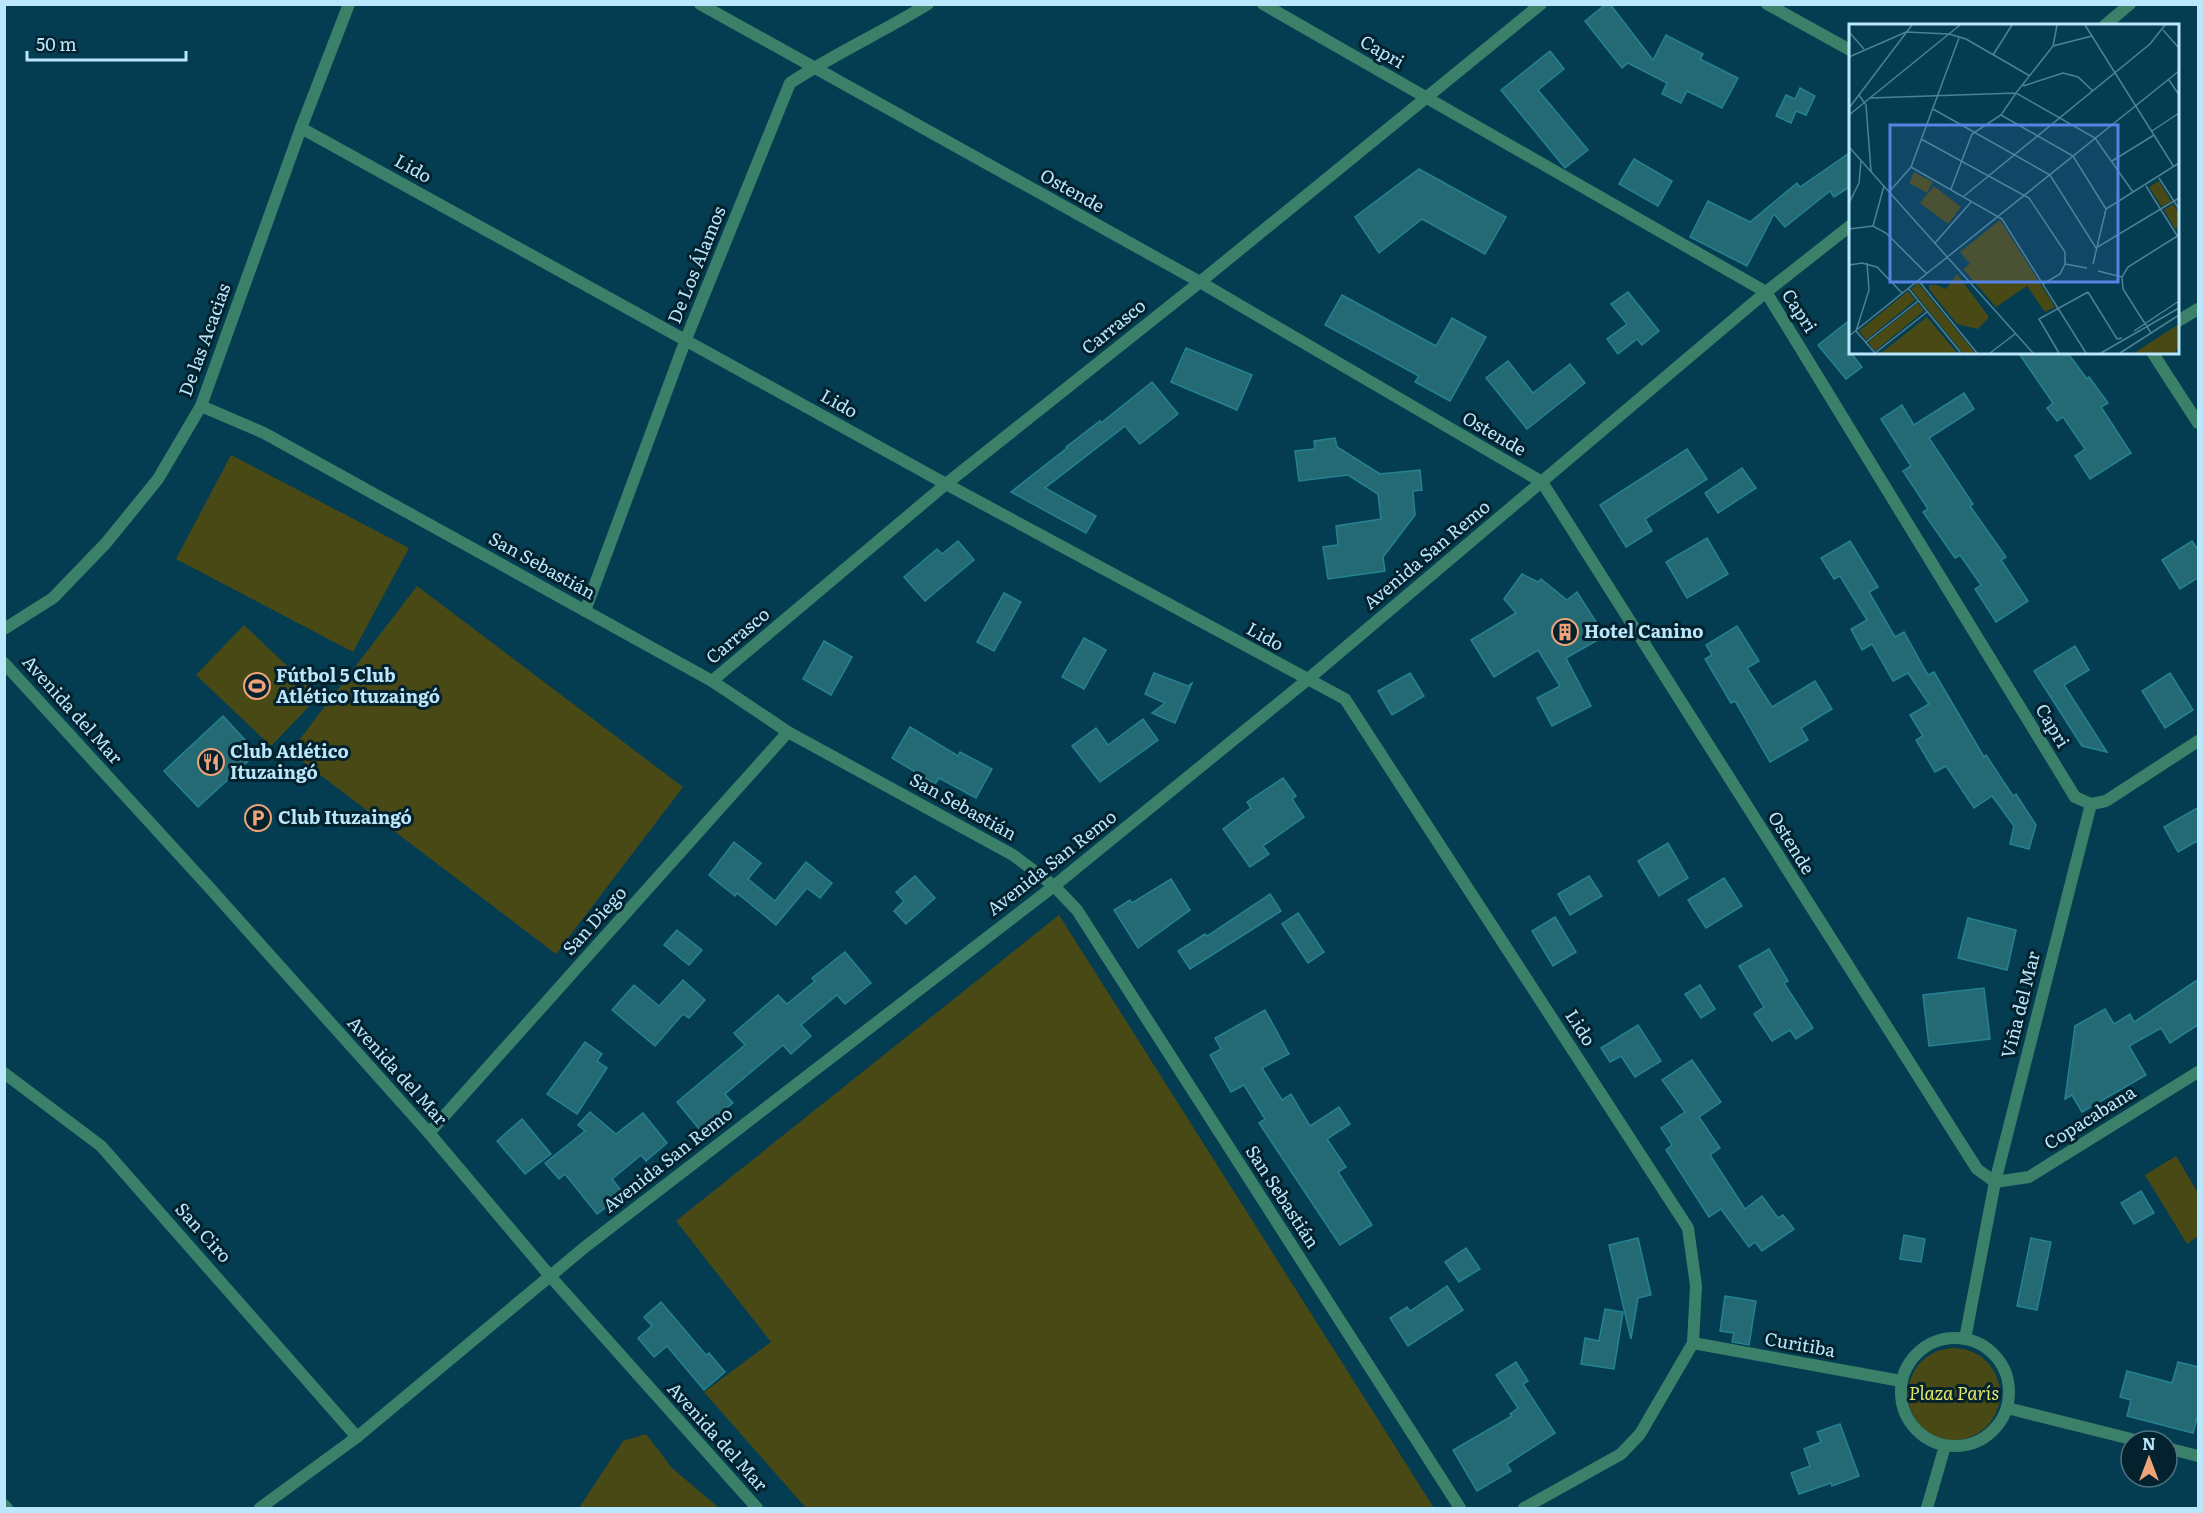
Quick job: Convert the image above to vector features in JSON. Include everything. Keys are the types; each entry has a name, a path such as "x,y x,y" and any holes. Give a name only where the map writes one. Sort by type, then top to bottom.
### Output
{"street":[{"name":"De las Acacias","path":"4,629 53,598 106,543 158,480 201,406 301,128 349,4"},
{"name":"Ostende","path":"700,4 1200,282 1542,482 1977,1169 1995,1182"},
{"name":"De Los Álamos","path":"585,611 686,339 790,83 813,67 894,26 928,4"},
{"name":"Capri","path":"1263,4 1766,292 2074,797 2091,804"},
{"name":"Carrasco","path":"712,681 946,484 1200,282 1541,4"},
{"path":"1767,4 1849,49"},
{"path":"2106,24 2130,4"},
{"name":"Lido","path":"301,128 946,484 1345,699 1688,1228 1696,1286 1693,1343 1640,1434 1621,1454 1524,1509"},
{"name":"Avenida San Remo","path":"260,1509 275,1504 585,1247 1054,886 1307,680 1766,292 1849,228"},
{"path":"2179,320 2199,309"},
{"path":"2153,354 2199,423"},
{"name":"San Sebastián","path":"201,406 264,433 712,681 788,732 1013,855 1054,886 1077,910 1460,1509"},
{"name":"Avenida del Mar","path":"4,663 429,1133 550,1276 757,1509"},
{"name":"San Diego","path":"429,1133 788,732"},
{"path":"2091,804 2106,801 2199,741"},
{"name":"Viña del Mar","path":"1965,1339 1995,1182 2091,804"},
{"name":"San Ciro","path":"4,1072 101,1146 357,1437"},
{"name":"Copacabana","path":"1995,1182 2029,1177 2199,1072"},
{"path":"1948,1338 1965,1339 1982,1345 1996,1357 2006,1372 2010,1390 2007,1408 2000,1422 1990,1434 1976,1442 1961,1446 1945,1446 1929,1440 1915,1430 1905,1415 1901,1399 1901,1381 1907,1365 1918,1352 1932,1343 1948,1338"},
{"name":"Curitiba","path":"1693,1343 1901,1381"},
{"path":"2007,1408 2119,1436"},
{"path":"1927,1509 1945,1446"},
{"path":"2179,1451 2199,1456"}],"green space":[{"path":"231,455 409,548 353,652 176,559"},
{"path":"417,586 683,787 556,954 290,752"},
{"name":"Fútbol 5 Club Atlético Ituzaingó","path":"244,625 319,696 271,746 196,675"},
{"path":"1059,915 1434,1508 806,1508 704,1392 771,1342 676,1221"},
{"path":"2176,1156 2198,1193 2198,1236 2187,1244 2145,1175"},
{"name":"Plaza París","path":"1954,1348 1972,1351 1987,1361 1997,1376 2000,1394 1997,1412 1987,1427 1972,1437 1954,1440 1936,1437 1921,1427 1911,1412 1908,1394 1911,1376 1921,1361 1936,1351"},
{"path":"646,1434 672,1468 719,1508 579,1508 623,1441"}],"building":[{"path":"1606,4 1610,4 1653,60 1666,35 1703,54 1700,59 1738,78 1722,108 1687,91 1681,103 1662,94 1667,83 1628,63 1622,68 1585,21"},
{"path":"1550,51 1564,69 1538,90 1588,150 1565,168 1501,90"},
{"path":"1800,88 1815,96 1806,115 1796,111 1791,123 1776,116 1786,95 1795,99"},
{"path":"1849,153 1849,187 1834,197 1830,191 1785,227 1774,214 1747,266 1690,237 1708,201 1750,222 1797,183 1800,187"},
{"path":"1634,159 1672,181 1658,206 1619,184"},
{"path":"1419,169 1506,217 1485,254 1422,219 1379,253 1355,217"},
{"path":"1628,292 1659,331 1642,345 1637,339 1618,354 1607,339 1627,324 1611,304"},
{"path":"1342,295 1436,346 1452,318 1486,337 1450,401 1415,382 1419,376 1325,325"},
{"path":"1849,321 1849,354 1852,354 1862,367 1846,379 1818,345"},
{"path":"1186,348 1252,375 1237,410 1171,382"},
{"path":"2019,354 2068,354 2108,403 2101,407 2131,453 2090,479 2075,456 2085,449 2063,417 2057,421 2047,408 2053,403"},
{"path":"1508,361 1533,393 1570,364 1585,383 1527,429 1486,378"},
{"path":"1152,382 1178,414 1140,444 1125,426 1045,488 1096,516 1086,533 1011,492 1066,447 1100,421 1101,423"},
{"path":"1964,393 1974,409 1929,438 1973,504 1970,506 2006,557 2001,560 2028,601 1996,622 1975,589 1981,585 1960,555 1955,558 1923,512 1928,509 1903,471 1911,466 1881,419 1902,405 1914,425"},
{"path":"1335,438 1337,447 1380,474 1420,470 1422,490 1413,491 1415,515 1383,557 1385,571 1328,579 1323,547 1338,545 1336,526 1381,519 1378,494 1348,475 1299,481 1295,451 1315,449 1314,441"},
{"path":"1687,449 1707,479 1645,519 1652,531 1626,547 1600,505"},
{"path":"1742,468 1756,488 1718,513 1705,493"},
{"path":"1707,538 1728,574 1687,598 1666,562"},
{"path":"958,541 974,560 925,601 904,577 937,549 942,554"},
{"path":"1850,541 1878,587 1869,592 1895,637 1904,632 1928,675 1934,672 1984,757 1986,755 2013,796 2016,794 2036,825 2029,849 2010,844 2014,826 1992,796 1974,808 1946,766 1935,772 1916,740 1923,736 1910,715 1929,704 1908,673 1893,681 1872,644 1862,650 1851,629 1867,620 1840,576 1834,579 1821,558"},
{"path":"2192,541 2199,551 2199,577 2180,589 2162,560"},
{"path":"1522,574 1538,582 1541,579 1567,600 1577,592 1605,636 1566,658 1591,706 1552,726 1537,698 1560,686 1538,650 1494,677 1471,640 1516,613 1504,599"},
{"path":"1004,593 1021,602 994,651 977,642"},
{"path":"1737,626 1759,661 1747,668 1772,707 1815,681 1832,709 1801,728 1808,740 1770,762 1735,701 1731,703 1705,659 1712,655 1706,645"},
{"path":"1084,638 1106,650 1084,689 1062,677"},
{"path":"824,641 852,657 831,695 803,679"},
{"path":"2075,646 2089,670 2064,685 2107,752 2082,746 2034,671"},
{"path":"1154,673 1188,686 1192,683 1175,723 1152,713 1165,703 1145,694"},
{"path":"1410,673 1424,696 1392,715 1378,691"},
{"path":"2170,673 2193,710 2165,728 2142,691"},
{"name":"Club Atlético Ituzaingó","path":"223,716 257,753 198,807 164,771"},
{"path":"1143,719 1158,740 1100,782 1072,746 1096,728 1108,745"},
{"path":"910,727 958,756 960,752 992,769 976,798 939,778 935,784 892,758"},
{"path":"1283,778 1296,796 1292,799 1304,817 1263,846 1269,854 1250,867 1223,829 1251,808 1247,802"},
{"path":"2199,807 2199,840 2178,852 2164,827"},
{"path":"734,842 761,863 748,879 775,901 806,862 832,883 820,898 807,888 776,925 737,893 735,896 709,875"},
{"path":"1668,843 1688,878 1659,896 1638,861"},
{"path":"915,876 935,898 906,924 894,911 904,901 896,892"},
{"path":"1589,876 1602,896 1570,915 1558,894"},
{"path":"1724,878 1742,906 1706,928 1688,900"},
{"path":"1171,879 1190,910 1138,948 1114,910 1130,900 1132,903"},
{"path":"1270,894 1281,911 1190,969 1178,951 1205,934 1207,936"},
{"path":"1298,913 1324,952 1308,963 1282,924"},
{"path":"1555,917 1576,952 1553,966 1532,931"},
{"path":"1968,918 2016,930 2007,970 1958,958"},
{"path":"677,930 702,950 689,965 664,945"},
{"path":"1769,949 1788,981 1784,983 1813,1028 1796,1039 1790,1030 1772,1041 1754,1014 1764,1007 1739,966"},
{"path":"845,952 871,983 845,1004 837,995 801,1025 811,1036 791,1054 783,1045 725,1094 733,1103 700,1130 677,1102 745,1045 734,1033 778,995 787,1004 815,981 812,978"},
{"path":"2199,979 2199,1024 2170,1043 2161,1028 2129,1046 2146,1075 2082,1112 2072,1095 2065,1099 2075,1026 2105,1009 2114,1024 2130,1014 2134,1022"},
{"path":"683,980 705,1000 689,1018 683,1014 655,1046 612,1010 634,985 659,1006"},
{"path":"1700,985 1715,1009 1701,1018 1685,994"},
{"path":"1984,988 1990,1039 1929,1046 1923,995"},
{"path":"1265,1010 1289,1054 1262,1068 1282,1100 1291,1094 1310,1126 1339,1107 1350,1124 1327,1139 1346,1167 1338,1172 1372,1225 1340,1245 1259,1123 1265,1119 1244,1085 1231,1092 1210,1055 1221,1049 1215,1038"},
{"path":"1638,1025 1661,1061 1635,1077 1621,1056 1610,1062 1601,1048"},
{"path":"585,1042 602,1054 597,1061 607,1068 577,1114 547,1094"},
{"path":"1692,1060 1721,1102 1699,1117 1720,1148 1710,1155 1745,1209 1762,1196 1778,1218 1783,1215 1794,1229 1762,1251 1755,1242 1749,1247 1721,1209 1709,1217 1666,1150 1672,1145 1661,1128 1685,1112 1662,1080"},
{"path":"590,1112 616,1134 643,1113 667,1143 646,1161 641,1155 612,1179 624,1194 597,1214 565,1174 559,1179 545,1163 585,1131 578,1125"},
{"path":"522,1119 551,1154 525,1174 497,1141"},
{"path":"2141,1191 2154,1213 2134,1224 2121,1203"},
{"path":"1904,1235 1925,1239 1921,1262 1900,1259"},
{"path":"1638,1238 1651,1295 1638,1298 1631,1339 1609,1245"},
{"path":"2031,1238 2051,1242 2037,1310 2017,1306"},
{"path":"1466,1248 1480,1269 1459,1282 1445,1262"},
{"path":"1447,1286 1463,1310 1408,1346 1390,1318 1407,1307 1410,1311"},
{"path":"1725,1296 1756,1301 1749,1345 1732,1342 1734,1333 1720,1331"},
{"path":"661,1302 706,1355 709,1353 725,1372 704,1390 667,1346 654,1357 638,1338 652,1326 644,1317"},
{"path":"1605,1309 1623,1312 1614,1369 1581,1364 1585,1338 1599,1341"},
{"path":"1516,1362 1528,1381 1523,1384 1555,1433 1507,1464 1511,1471 1477,1491 1453,1450 1512,1416 1510,1414 1518,1408 1496,1375"},
{"path":"2178,1362 2199,1367 2199,1411 2193,1433 2127,1416 2131,1400 2120,1397 2127,1371 2172,1383"},
{"path":"1840,1424 1859,1476 1832,1486 1831,1483 1799,1494 1791,1473 1810,1466 1804,1449 1821,1442 1817,1432"}],"place":[{"name":"Hotel Canino","path":"1565,632"},
{"name":"Fútbol 5 Club Atlético Ituzaingó","path":"257,686"},
{"name":"Club Atlético Ituzaingó","path":"211,762"},
{"name":"Club Ituzaingó","path":"258,818"}]}
